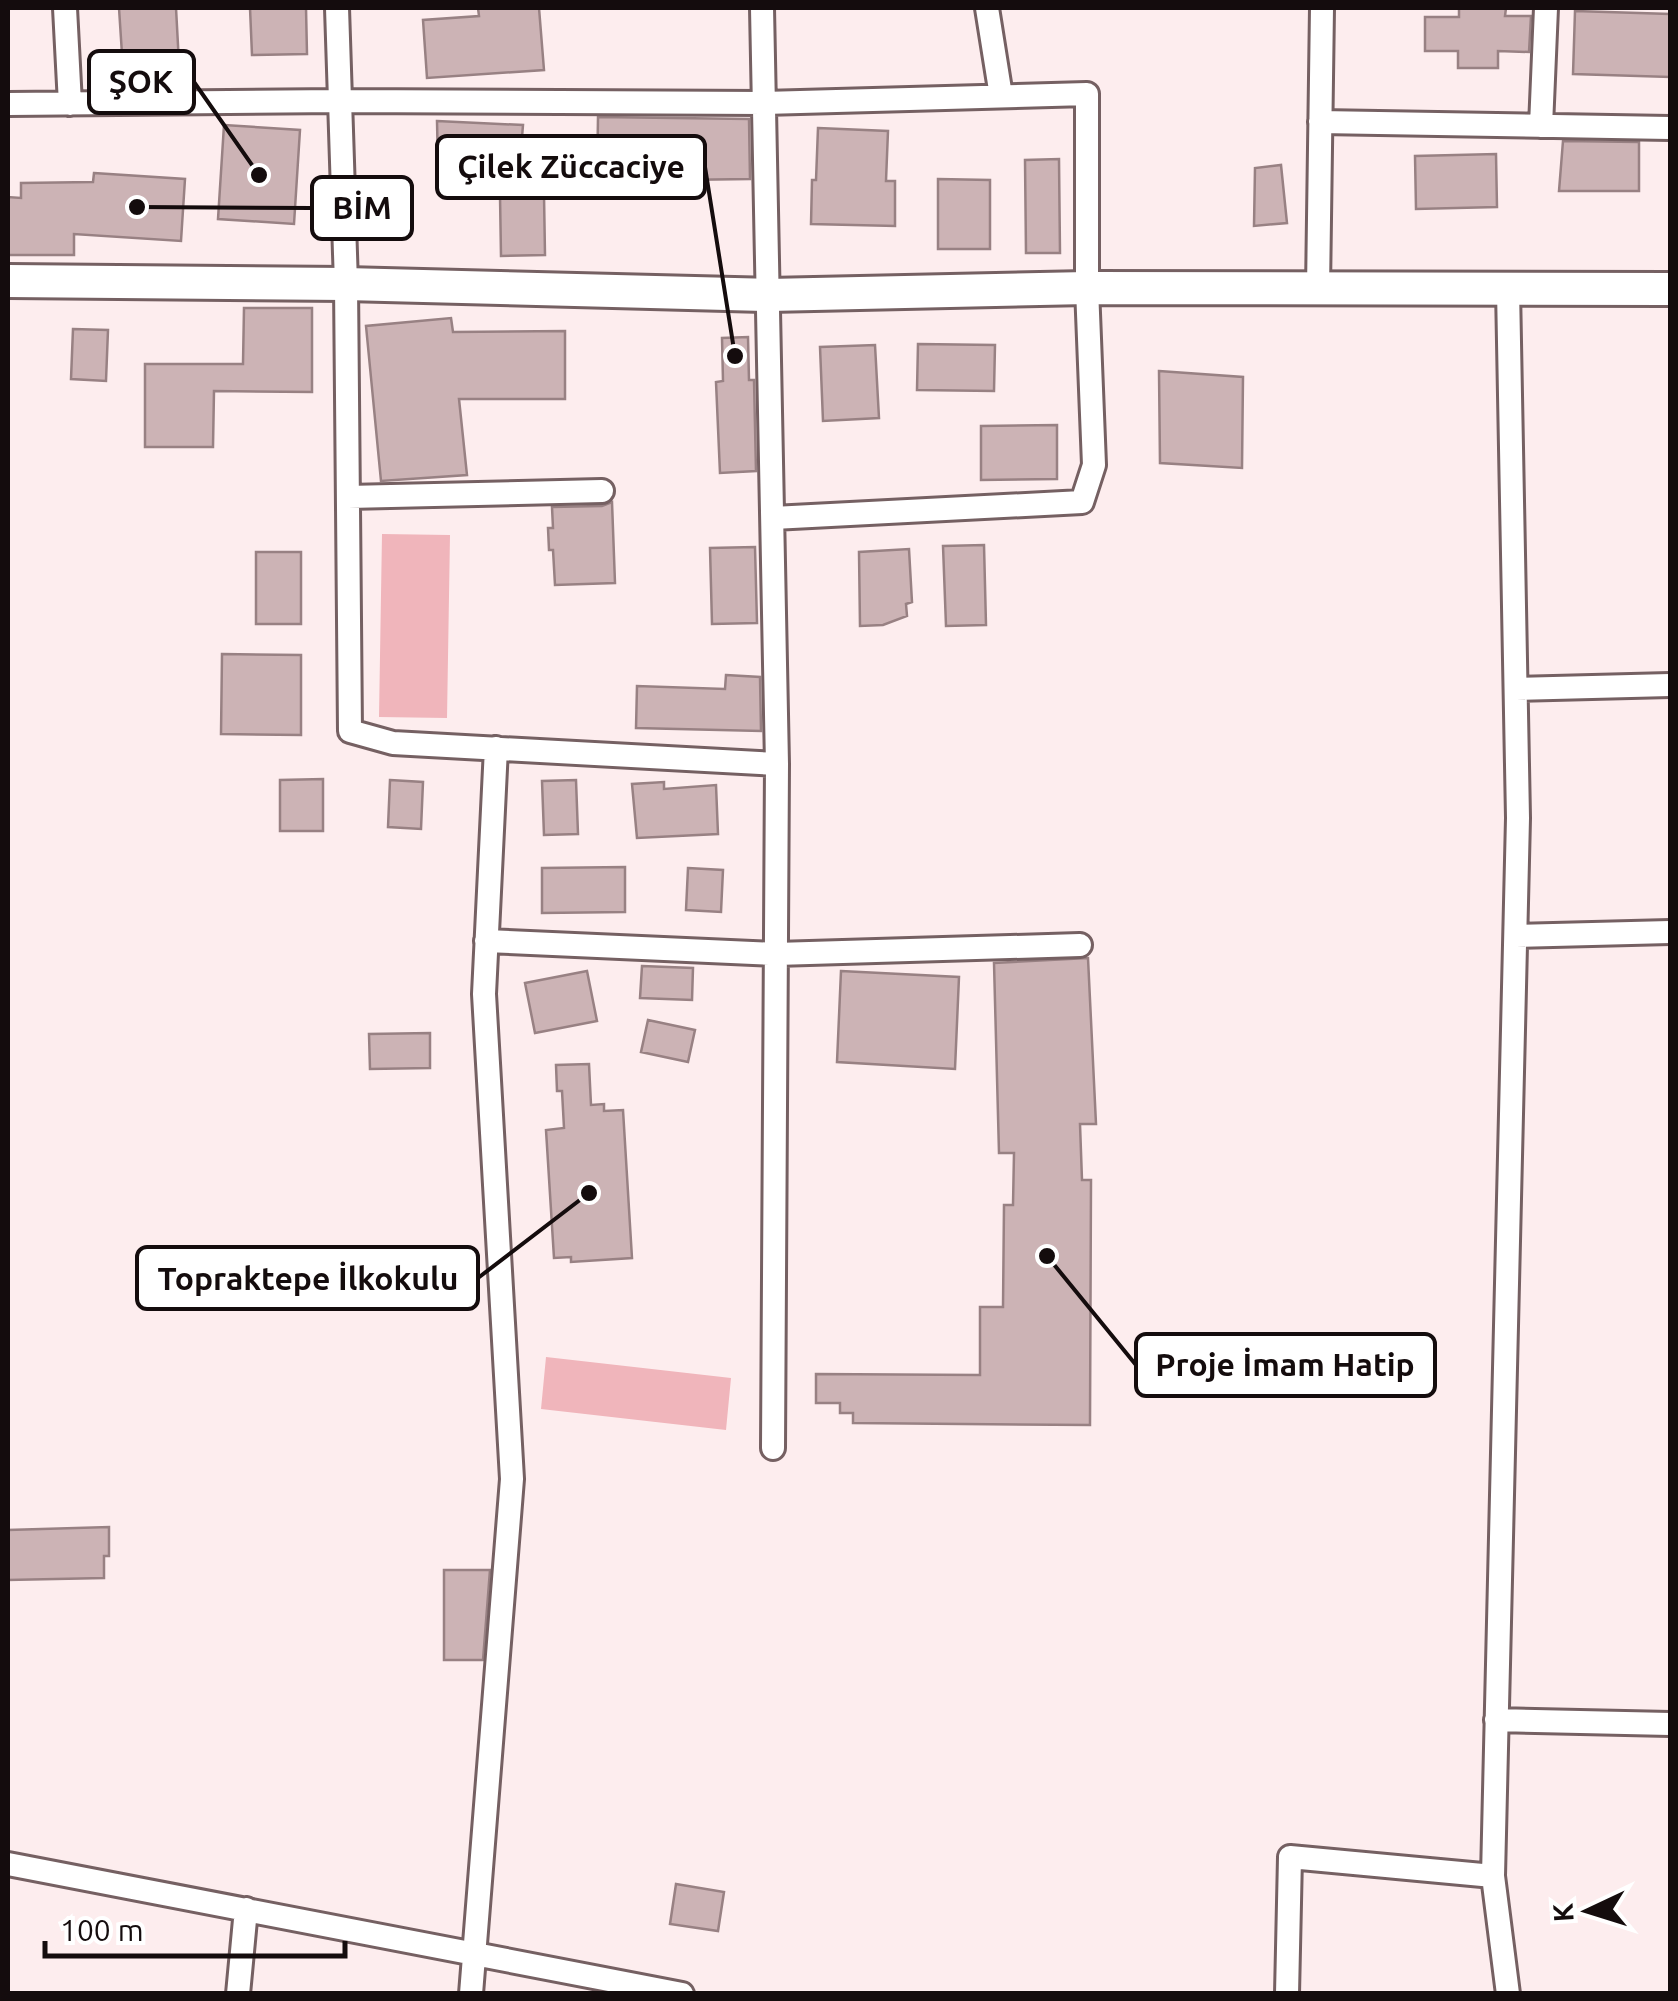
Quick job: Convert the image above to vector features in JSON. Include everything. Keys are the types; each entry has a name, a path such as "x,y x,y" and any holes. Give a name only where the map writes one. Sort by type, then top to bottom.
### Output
{"main road":[{"path":"8,281 346,284 769,295 1088,288 1670,289"}],"street":[{"path":"65,8 70,104"},
{"path":"337,8 346,284 350,731 393,743 777,764"},
{"path":"762,8 777,764 773,1448"},
{"path":"987,8 1000,96"},
{"path":"1318,289 1322,8"},
{"path":"1541,126 1546,8"},
{"path":"8,104 340,100 764,103 1086,94 1094,464 1082,502 773,518"},
{"path":"1320,122 1670,128"},
{"path":"1508,289 1518,818 1492,1876 1508,1994"},
{"path":"348,497 602,491"},
{"path":"1516,688 1670,685"},
{"path":"471,1994 512,1480 484,994 496,748"},
{"path":"1516,936 1670,932"},
{"path":"486,941 776,954 1080,945"},
{"path":"1496,1720 1670,1724"},
{"path":"1287,1994 1290,1858 1492,1876"},
{"path":"8,1864 682,1994"},
{"path":"238,1994 246,1910"}],"shaded area":[{"path":"382,534 450,535 447,718 379,717"},
{"path":"546,1357 731,1378 726,1430 541,1409"}],"building":[{"path":"119,8 176,8 180,82 124,85"},
{"path":"250,8 306,8 307,54 252,55"},
{"path":"478,8 539,8 544,70 427,78 423,20 479,16"},
{"path":"1459,8 1506,8 1505,16 1531,16 1529,52 1498,51 1498,68 1458,68 1458,51 1425,51 1425,17 1459,17"},
{"path":"1575,11 1670,14 1670,77 1573,74"},
{"path":"598,117 749,119 750,179 679,183 597,181"},
{"path":"437,121 523,125 520,162 473,159 473,166 438,167"},
{"path":"224,125 300,130 294,224 218,219"},
{"path":"818,128 888,131 886,181 895,181 895,226 811,224"},
{"path":"1563,141 1639,142 1639,191 1559,191"},
{"path":"1496,154 1497,207 1416,209 1415,156"},
{"path":"1059,159 1060,253 1026,253 1025,160"},
{"path":"1281,165 1287,223 1254,226 1255,168"},
{"path":"94,173 185,179 181,241 74,234 74,255 8,255 8,197 21,198 21,183 93,182"},
{"path":"938,179 990,180 990,249 938,249"},
{"path":"544,195 545,255 501,256 500,196"},
{"path":"244,308 312,308 312,392 214,391 213,447 145,447 145,364 243,364"},
{"path":"451,318 453,332 565,331 565,399 459,399 467,475 381,481 366,326"},
{"path":"73,329 108,330 106,381 71,379"},
{"path":"748,337 749,380 754,380 756,471 720,473 716,382 723,381 722,338"},
{"path":"918,344 995,345 994,391 917,390"},
{"path":"875,345 879,418 823,421 820,347"},
{"path":"1159,371 1243,377 1242,468 1160,463"},
{"path":"1057,425 1057,479 981,480 981,426"},
{"path":"612,502 615,583 555,585 548,528 553,528 552,507 602,506"},
{"path":"984,545 986,625 946,626 943,546"},
{"path":"755,547 757,623 712,624 710,548"},
{"path":"909,549 912,602 906,604 907,616 883,625 860,626 859,552"},
{"path":"256,552 301,552 301,624 256,624"},
{"path":"222,654 301,655 301,735 221,734"},
{"path":"726,675 760,677 761,731 636,728 637,686 725,689"},
{"path":"323,779 323,831 280,831 280,780"},
{"path":"390,780 423,782 421,829 388,827"},
{"path":"576,780 578,834 544,835 542,781"},
{"path":"664,782 664,789 716,785 718,834 637,838 632,784"},
{"path":"625,867 625,912 542,913 542,868"},
{"path":"688,868 723,870 721,912 686,910"},
{"path":"1088,958 1096,1124 1080,1124 1082,1180 1091,1180 1090,1425 853,1423 853,1413 840,1413 840,1403 816,1403 816,1374 980,1375 980,1307 1003,1307 1004,1205 1013,1205 1014,1153 999,1153 994,963"},
{"path":"642,966 693,968 692,1000 640,998"},
{"path":"587,971 597,1021 535,1033 525,983"},
{"path":"841,971 959,977 955,1069 837,1062"},
{"path":"648,1020 695,1030 688,1062 641,1052"},
{"path":"430,1033 430,1068 370,1069 369,1034"},
{"path":"589,1064 591,1105 604,1104 604,1111 623,1110 632,1258 571,1262 571,1257 554,1258 546,1130 564,1128 556,1065"},
{"path":"109,1527 104,1578 8,1580 8,1530"},
{"path":"444,1570 490,1570 483,1660 444,1660"},
{"path":"676,1884 724,1892 718,1931 670,1924"}],"place":[{"name":"ŞOK","path":"259,175"},
{"name":"BİM","path":"137,207"},
{"name":"Çilek Züccaciye","path":"735,356"},
{"name":"Topraktepe İlkokulu","path":"589,1193"},
{"name":"Proje İmam Hatip","path":"1047,1256"}]}
